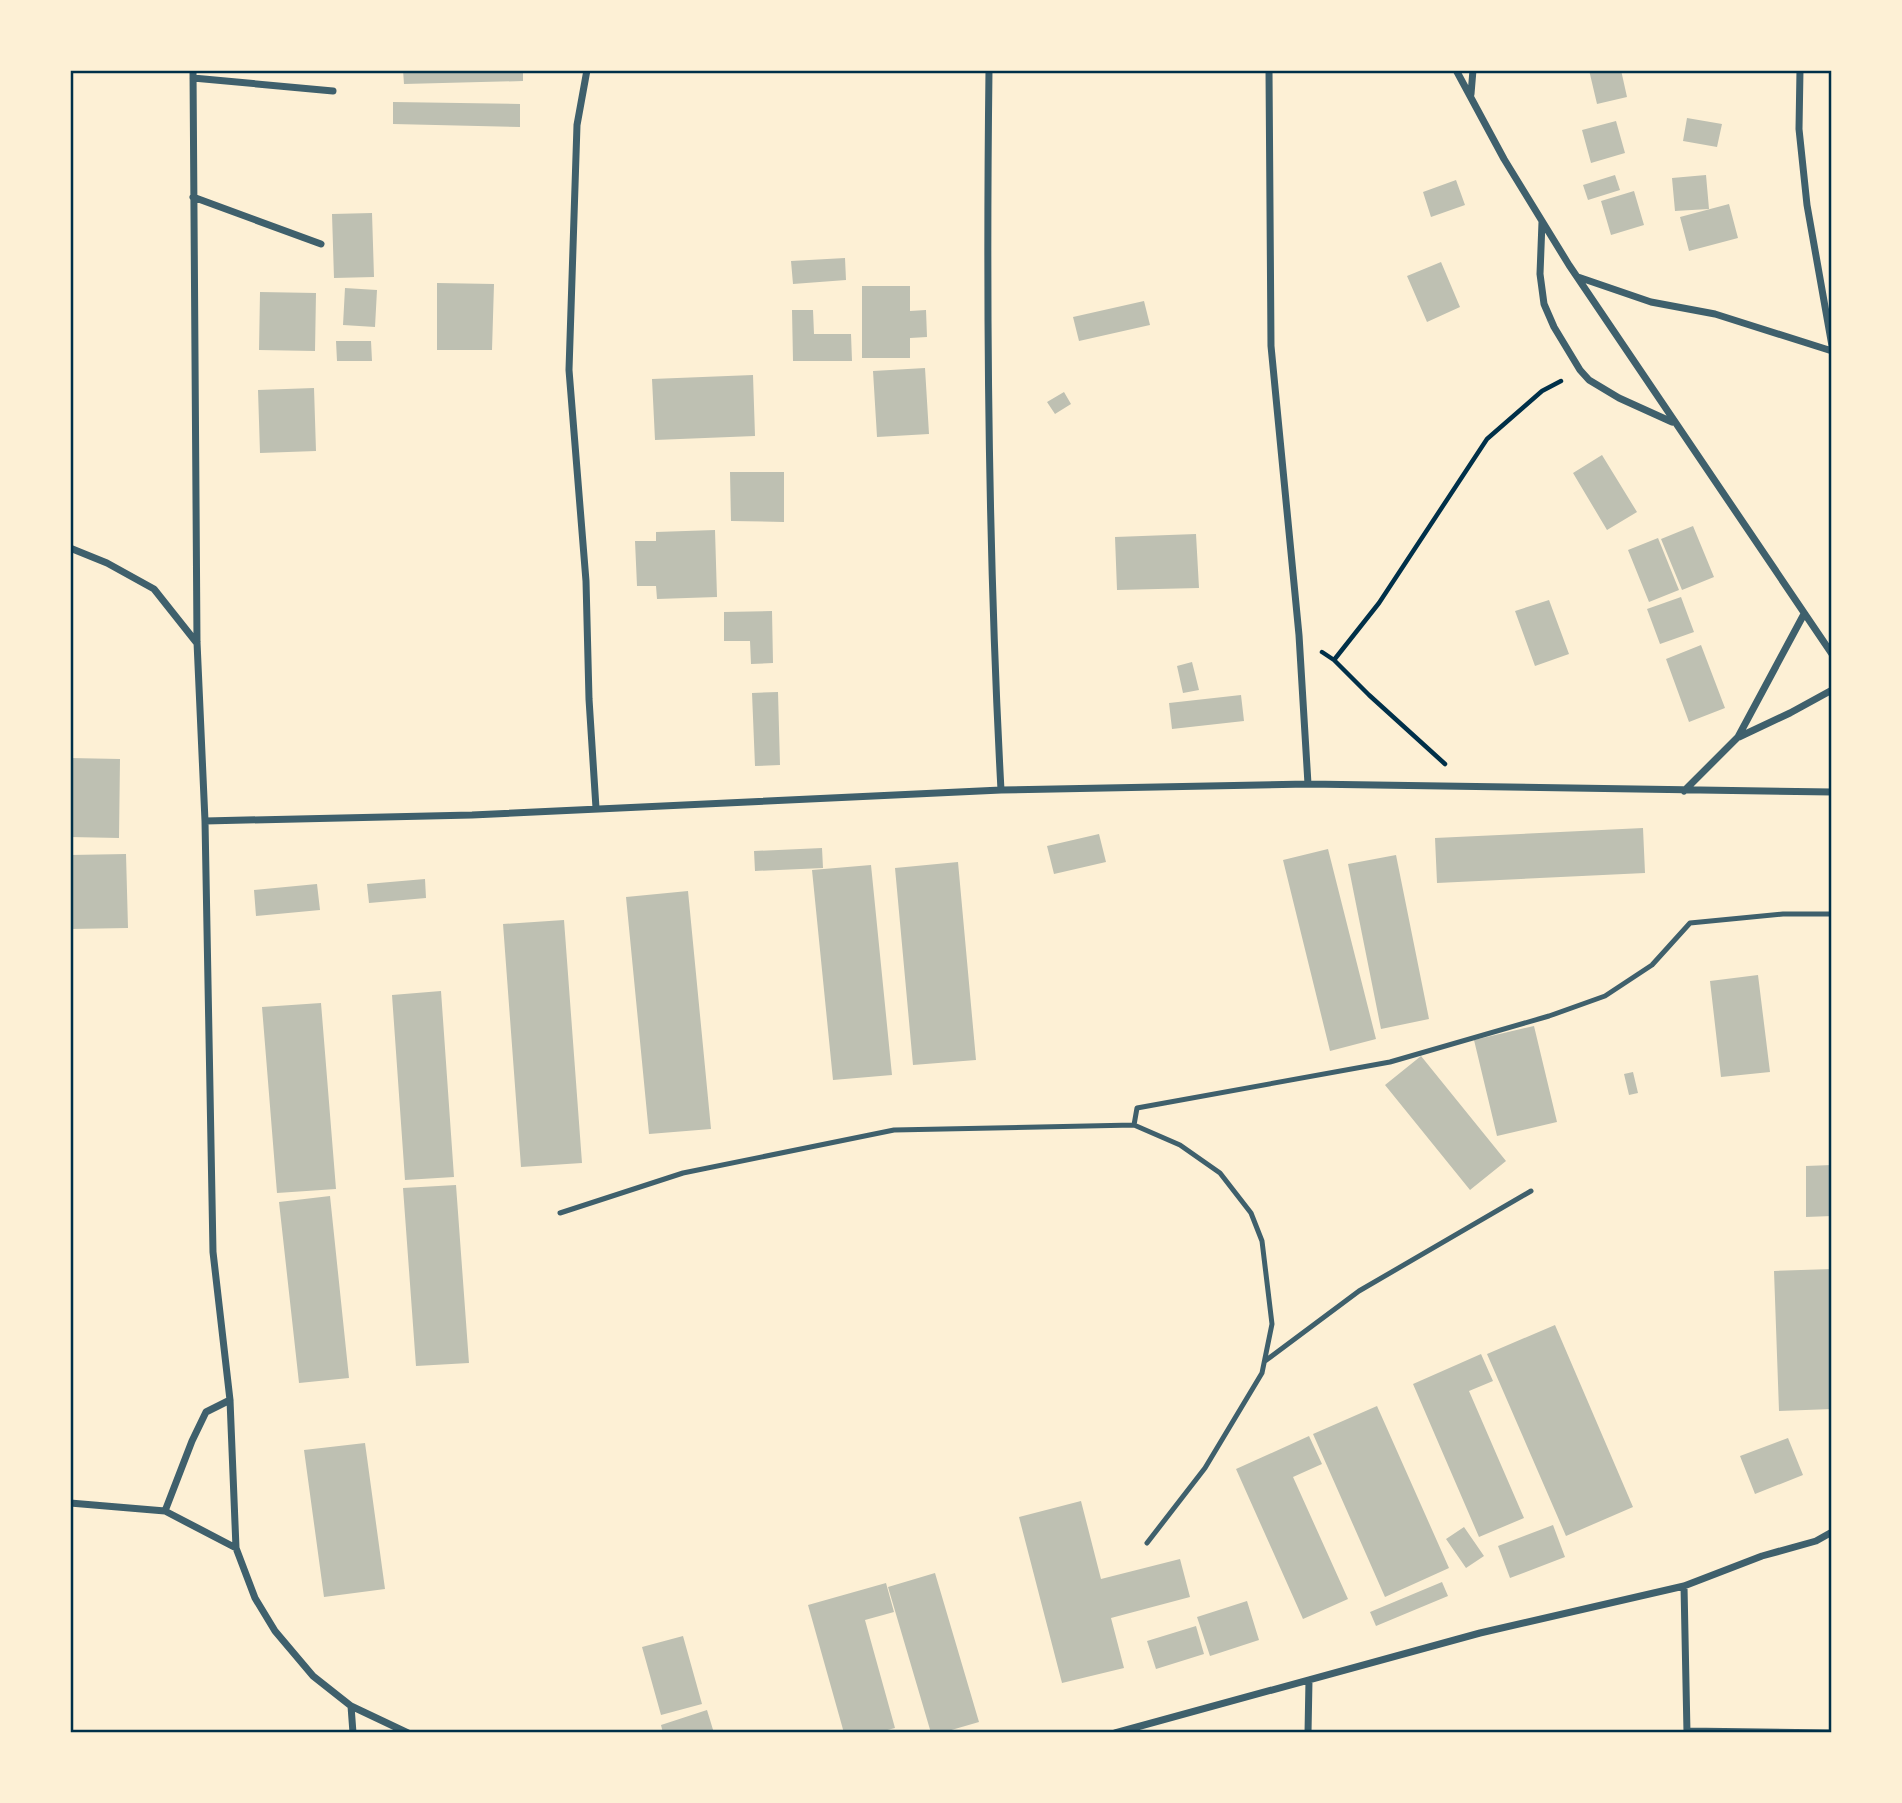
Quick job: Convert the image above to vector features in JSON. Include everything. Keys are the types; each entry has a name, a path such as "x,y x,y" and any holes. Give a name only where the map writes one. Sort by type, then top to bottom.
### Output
{"street":[{"path":"587,70 577,125 569,370 586,581 589,699 596,808"},
{"path":"989,70 987,370 992,619 1001,790"},
{"path":"1269,70 1271,346 1298,635 1308,784"},
{"path":"1456,70 1504,159 1577,277 1832,654"},
{"path":"1470,96 1474,70"},
{"path":"1577,277 1651,302 1714,314 1832,349 1807,205 1798,129 1800,70"},
{"path":"333,91 193,74 197,642 205,821 213,1252 230,1400 236,1548 255,1598 275,1631 313,1676 351,1706 408,1733"},
{"path":"193,197 321,244"},
{"path":"1542,221 1540,274 1544,304 1554,327 1580,370 1589,380 1619,398 1674,423"},
{"path":"70,548 107,563 154,589 197,642"},
{"path":"1684,791 1738,737 1804,614"},
{"path":"1738,737 1832,690"},
{"path":"205,821 472,814 1001,790 1308,784 1832,792"},
{"path":"165,1511 206,1412 230,1400"},
{"path":"70,1503 165,1511 236,1548"},
{"path":"1115,1733 1480,1633 1685,1586 1762,1556 1816,1541 1832,1532"},
{"path":"1685,1586 1687,1732 1832,1732"},
{"path":"1308,1733 1309,1680"},
{"path":"351,1706 354,1733"}],"lane":[{"path":"1133,1125 1137,1108 1390,1062 1549,1016 1594,1000 1605,996 1652,965 1690,923 1783,914 1832,914"},
{"path":"560,1213 683,1173 894,1130 1133,1125 1180,1145 1220,1173 1251,1213 1262,1241 1272,1324 1262,1373 1205,1468 1147,1542"},
{"path":"1264,1362 1359,1291 1531,1191"}],"path":[{"path":"1334,660 1380,603 1487,439 1542,391 1580,370"},
{"path":"1298,635 1334,660 1468,787"}],"building":[{"path":"403,70 523,70 523,81 404,84"},
{"path":"1589,70 1621,70 1627,97 1597,104"},
{"path":"393,102 520,104 520,127 393,124"},
{"path":"1687,118 1722,124 1717,147 1683,141"},
{"path":"1616,121 1625,153 1591,163 1582,130"},
{"path":"1615,175 1620,190 1588,200 1583,185"},
{"path":"1706,175 1709,209 1675,211 1672,178"},
{"path":"1456,180 1465,205 1431,217 1423,192"},
{"path":"1634,191 1644,225 1611,235 1601,201"},
{"path":"1729,204 1738,238 1689,251 1680,217"},
{"path":"372,213 374,277 334,278 332,214"},
{"path":"845,258 846,280 793,284 791,261"},
{"path":"1441,262 1460,307 1427,322 1407,276"},
{"path":"437,283 494,284 492,350 437,350"},
{"path":"862,286 910,286 910,311 926,310 927,337 910,338 910,358 862,358"},
{"path":"345,288 377,290 375,327 343,325"},
{"path":"260,292 316,293 315,351 259,350"},
{"path":"1144,301 1150,325 1079,341 1073,317"},
{"path":"792,310 813,310 814,334 851,334 852,361 793,361"},
{"path":"336,341 371,341 372,361 337,361"},
{"path":"925,368 929,434 877,437 873,371"},
{"path":"753,375 755,436 655,440 652,379"},
{"path":"314,388 316,451 260,453 258,390"},
{"path":"1064,392 1071,404 1055,414 1047,402"},
{"path":"1602,455 1637,512 1607,530 1573,473"},
{"path":"730,472 784,472 784,522 731,521"},
{"path":"1693,526 1714,577 1682,590 1661,539"},
{"path":"715,530 717,597 657,599 656,586 637,586 635,541 656,541 656,532"},
{"path":"1196,534 1199,588 1117,590 1115,537"},
{"path":"1658,538 1679,590 1649,602 1628,550"},
{"path":"1681,597 1694,632 1660,644 1647,609"},
{"path":"1549,600 1569,654 1535,666 1515,611"},
{"path":"772,611 773,663 751,664 750,641 724,641 724,612"},
{"path":"1701,645 1725,708 1689,722 1666,659"},
{"path":"1192,662 1199,690 1183,693 1177,666"},
{"path":"778,692 780,765 755,766 752,693"},
{"path":"1241,695 1244,721 1172,729 1169,703"},
{"path":"70,758 120,759 119,838 70,837"},
{"path":"1643,828 1645,873 1437,883 1435,838"},
{"path":"1099,834 1106,862 1054,874 1047,846"},
{"path":"822,848 823,868 755,871 754,851"},
{"path":"1328,849 1376,1039 1330,1051 1283,860"},
{"path":"126,854 128,928 70,929 70,855"},
{"path":"1396,855 1429,1019 1381,1029 1348,864"},
{"path":"958,862 976,1060 913,1065 895,868"},
{"path":"871,865 892,1075 833,1080 812,870"},
{"path":"425,879 426,898 369,903 367,884"},
{"path":"317,884 320,910 256,916 254,890"},
{"path":"688,891 711,1129 649,1134 626,897"},
{"path":"564,920 582,1163 521,1167 503,924"},
{"path":"1758,975 1770,1072 1721,1077 1710,981"},
{"path":"441,991 454,1177 405,1180 392,995"},
{"path":"321,1003 336,1189 277,1193 262,1007"},
{"path":"1534,1026 1557,1122 1497,1136 1474,1040"},
{"path":"1421,1056 1506,1161 1470,1190 1385,1085"},
{"path":"1633,1072 1638,1093 1629,1095 1624,1074"},
{"path":"1832,1165 1832,1216 1806,1217 1806,1166"},
{"path":"456,1185 469,1363 416,1366 403,1188"},
{"path":"330,1196 349,1378 299,1383 279,1202"},
{"path":"1832,1269 1832,1409 1779,1411 1774,1271"},
{"path":"1555,1325 1633,1507 1566,1536 1487,1354"},
{"path":"1481,1354 1493,1381 1469,1391 1524,1518 1479,1537 1413,1384"},
{"path":"1377,1406 1449,1568 1385,1597 1313,1434"},
{"path":"1309,1436 1322,1464 1293,1477 1348,1599 1303,1619 1236,1469"},
{"path":"1788,1438 1803,1475 1755,1494 1740,1456"},
{"path":"365,1443 385,1589 324,1597 304,1450"},
{"path":"1081,1501 1101,1579 1180,1559 1190,1597 1111,1618 1124,1668 1062,1683 1019,1517"},
{"path":"1553,1525 1565,1557 1510,1578 1498,1546"},
{"path":"1464,1527 1484,1556 1466,1568 1446,1539"},
{"path":"935,1573 979,1722 941,1733 931,1733 888,1587"},
{"path":"1442,1582 1448,1596 1376,1626 1370,1612"},
{"path":"886,1583 894,1612 865,1620 895,1728 876,1733 844,1733 808,1605"},
{"path":"1247,1601 1259,1640 1210,1656 1197,1617"},
{"path":"1196,1626 1204,1654 1156,1669 1147,1641"},
{"path":"683,1636 702,1704 661,1715 642,1647"},
{"path":"707,1710 714,1733 663,1733 661,1725"}]}
